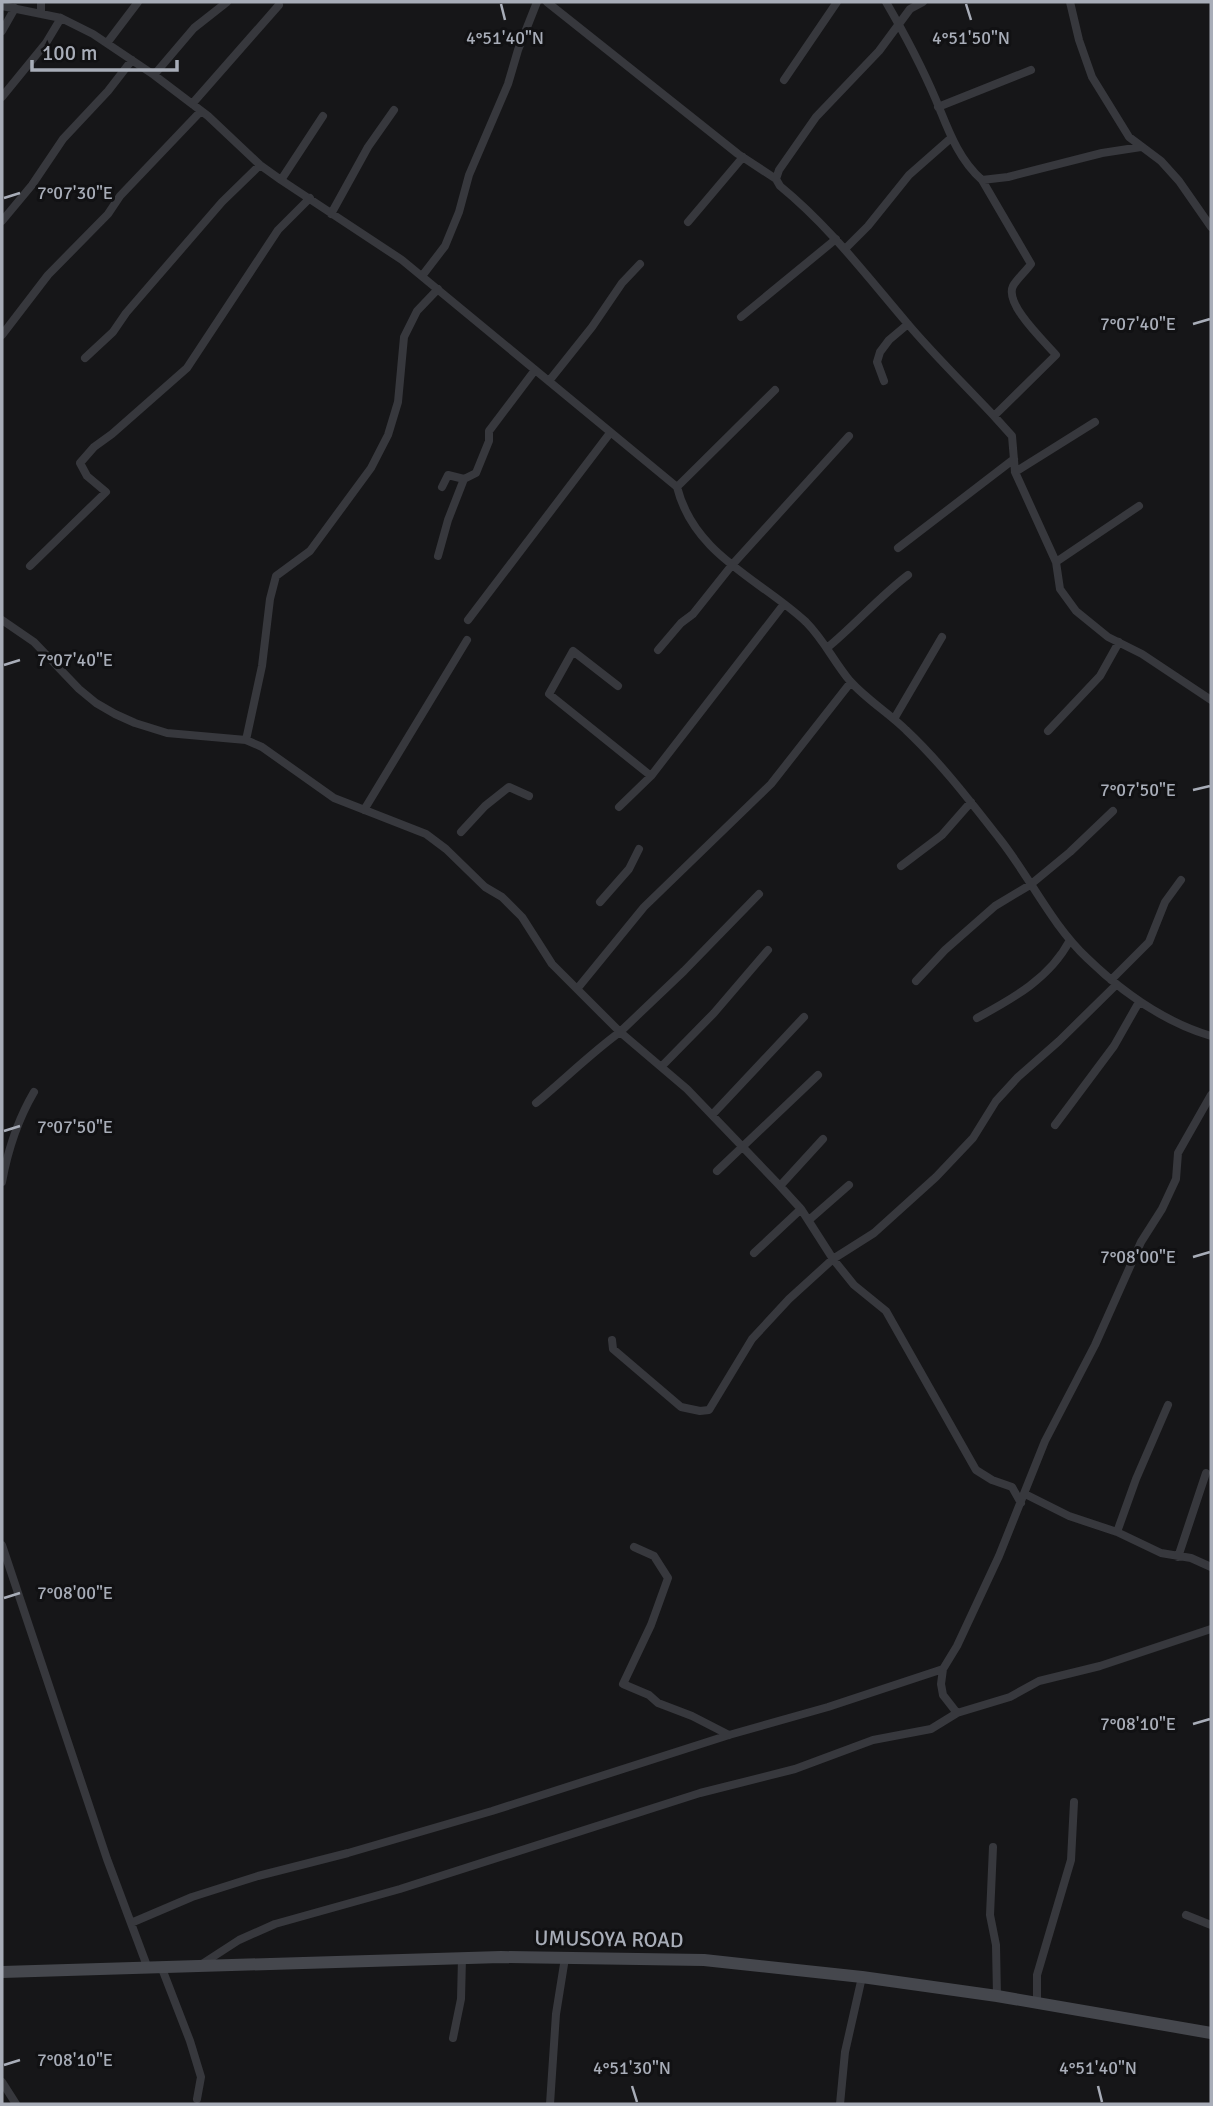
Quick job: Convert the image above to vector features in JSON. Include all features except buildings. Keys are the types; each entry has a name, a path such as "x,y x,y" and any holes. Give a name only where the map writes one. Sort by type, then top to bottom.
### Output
{"main road":[{"name":"UMUSOYA ROAD","path":"2,1972 462,1958 704,1960 862,1977 996,1996 1211,2034"}],"street":[{"path":"41,2 41,14"},
{"path":"107,43 138,2"},
{"path":"154,75 194,28 227,2"},
{"path":"422,276 445,246 469,175 508,84 537,2"},
{"path":"547,2 743,157 776,179 780,186 810,211 908,324 1013,436 1015,472 1056,562 1060,589 1076,611 1119,642 1142,654 1211,700"},
{"path":"784,80 837,2"},
{"path":"887,2 951,138 971,171 982,180 1031,264 1012,288 1012,300 1033,330 1056,355 994,416"},
{"path":"776,179 779,170 816,117 878,51 910,9 923,2"},
{"path":"1070,2 1092,77 1129,137 1161,161 1179,181 1211,227"},
{"path":"192,104 279,5"},
{"path":"2,6 61,18 107,43 154,75 201,111 281,180 380,244 422,276 677,487 700,533 718,555 784,604 817,633 851,682 929,752 1002,842 1070,940 1114,983 1139,1002 1211,1036"},
{"path":"2,31 15,8"},
{"path":"2,97 46,43 61,18"},
{"path":"2,220 32,185 63,139 108,92 132,60"},
{"path":"938,107 1031,70"},
{"path":"331,214 368,147 394,110"},
{"path":"2,335 60,261 108,214 120,196 201,111"},
{"path":"281,180 323,116"},
{"path":"845,249 869,226 909,175 951,138"},
{"path":"982,180 1009,177 1102,153 1141,147"},
{"path":"688,222 743,157"},
{"path":"85,358 113,332 126,313 215,211 260,164"},
{"path":"30,566 106,492 87,476 80,463 94,447 187,368 278,230 310,198"},
{"path":"741,317 836,239"},
{"path":"548,381 592,327 622,283 640,264"},
{"path":"246,740 262,666 270,599 276,576 310,551 371,468 388,435 398,402 404,337 417,311 438,289"},
{"path":"884,381 877,362 880,352 908,324"},
{"path":"438,556 455,500 464,479 476,473 489,441 489,430 535,370"},
{"path":"677,487 775,390"},
{"path":"1015,472 1095,422"},
{"path":"468,620 610,433"},
{"path":"658,650 681,623 693,614 732,565 849,436"},
{"path":"898,548 1014,459"},
{"path":"443,488 448,475 464,479"},
{"path":"1056,562 1139,506"},
{"path":"827,648 850,629 883,594 908,575"},
{"path":"619,807 651,776 784,604"},
{"path":"2,620 34,642 79,689 115,714 167,733 246,740 262,747 334,798 426,834 446,849 485,887 502,897 522,917 552,964 620,1032 687,1089 801,1209 833,1259 854,1285 886,1311 976,1470 992,1480 1012,1487 1021,1503"},
{"path":"894,719 942,637"},
{"path":"363,810 467,640"},
{"path":"1048,731 1100,676 1119,642"},
{"path":"618,685 573,651 549,694 651,776"},
{"path":"577,989 644,907 771,784 851,682"},
{"path":"461,832 485,806 509,786 529,796"},
{"path":"901,866 942,835 971,803"},
{"path":"916,981 945,950 995,906 1030,885 1113,811"},
{"path":"600,902 629,869 639,849"},
{"path":"612,1340 613,1349 681,1407 709,1410 752,1339 789,1299 833,1259 874,1233 936,1177 973,1138 996,1101 1018,1077 1059,1041 1114,983 1149,942 1165,902 1181,880"},
{"path":"536,1103 567,1077 583,1059 620,1032 759,894"},
{"path":"977,1018 1047,974 1070,940"},
{"path":"661,1067 714,1013 768,950"},
{"path":"1055,1125 1114,1046 1139,1002"},
{"path":"712,1115 804,1017"},
{"path":"717,1171 818,1075"},
{"path":"2,1182 19,1118 34,1092"},
{"path":"957,1713 943,1695 943,1669 969,1619 1021,1503 1045,1441 1095,1345 1141,1242 1162,1209 1176,1179 1178,1153 1211,1095"},
{"path":"780,1186 823,1139"},
{"path":"809,1220 849,1185"},
{"path":"754,1253 801,1209"},
{"path":"1117,1532 1136,1479 1168,1405"},
{"path":"1178,1556 1206,1474"},
{"path":"1025,1494 1069,1516 1117,1532 1161,1553 1191,1558 1211,1567"},
{"path":"2,1545 107,1859 131,1923 154,1966 198,2068 200,2088 197,2099"},
{"path":"634,1547 654,1556 668,1578 651,1625 623,1684 649,1695 657,1703 729,1734"},
{"path":"201,1965 239,1940 275,1924 400,1889 700,1793 795,1769 873,1740 931,1729 957,1713 1010,1697 1039,1681 1100,1666 1211,1629"},
{"path":"131,1923 192,1897 492,1811 729,1734 828,1707 943,1669"},
{"path":"1037,2004 1037,1975 1071,1860 1074,1802"},
{"path":"993,1847 990,1915 996,1945 996,1996"},
{"path":"1186,1915 1211,1925"},
{"path":"453,2038 461,1999 462,1958"},
{"path":"550,2104 556,2014 565,1958"},
{"path":"840,2104 845,2052 862,1977"},
{"path":"2,2082 16,2104"}]}
